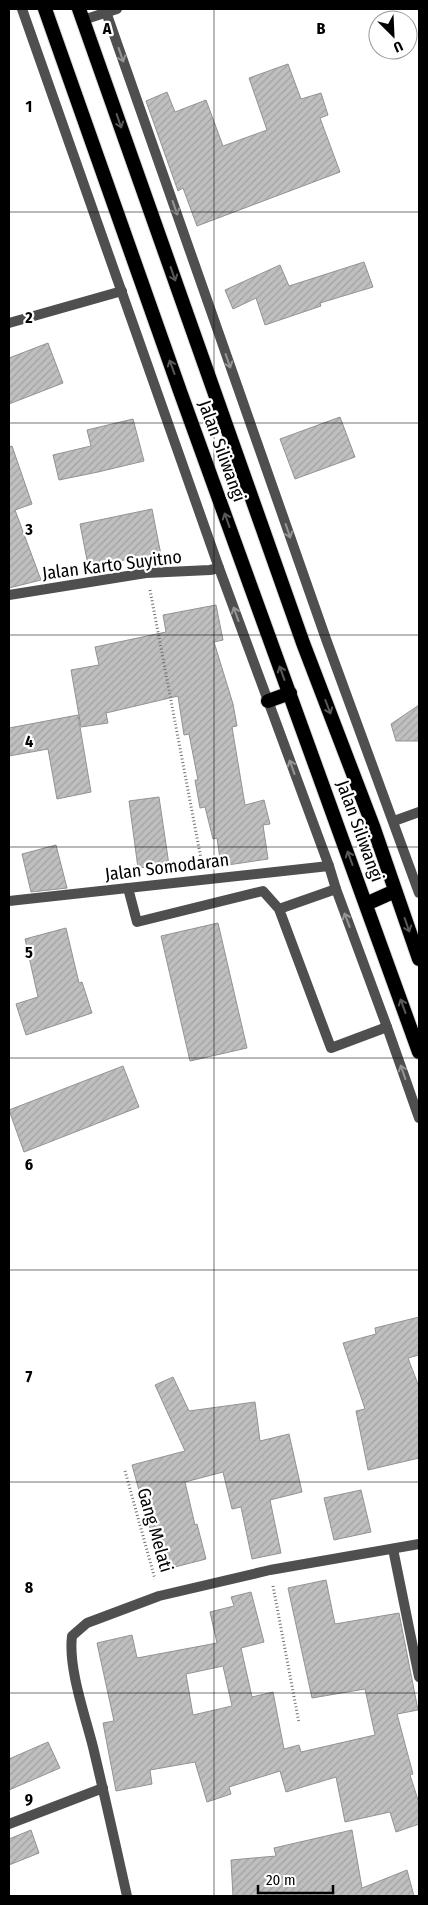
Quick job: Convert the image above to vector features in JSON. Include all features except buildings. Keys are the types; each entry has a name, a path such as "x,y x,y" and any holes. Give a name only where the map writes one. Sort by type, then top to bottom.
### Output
{"highway":[{"name":"Jalan Siliwangi","path":"45,9 419,1052"},
{"name":"Jalan Siliwangi","path":"81,15 303,643 373,826 419,960"},
{"path":"268,701 290,693"},
{"path":"366,904 395,891"}],"street":[{"path":"22,9 219,568 329,866 419,1118"},
{"path":"81,15 117,9"},
{"path":"105,11 326,639 419,893"},
{"path":"9,323 122,291"},
{"name":"Jalan Karto Suyitno","path":"9,595 146,573 219,568"},
{"path":"394,821 419,812"},
{"name":"Jalan Somodaran","path":"9,901 329,866"},
{"path":"128,888 137,922 262,892 279,909 331,1048 387,1027"},
{"path":"279,909 336,889"},
{"path":"127,1896 100,1789 77,1684 70,1649 72,1636 87,1623 160,1596 270,1570 419,1544"},
{"path":"393,1549 419,1677"},
{"path":"9,1824 100,1789"}],"path":[{"path":"146,573 205,879"},
{"name":"Gang Melati","path":"125,1471 160,1596"},
{"path":"270,1570 299,1723"}]}
